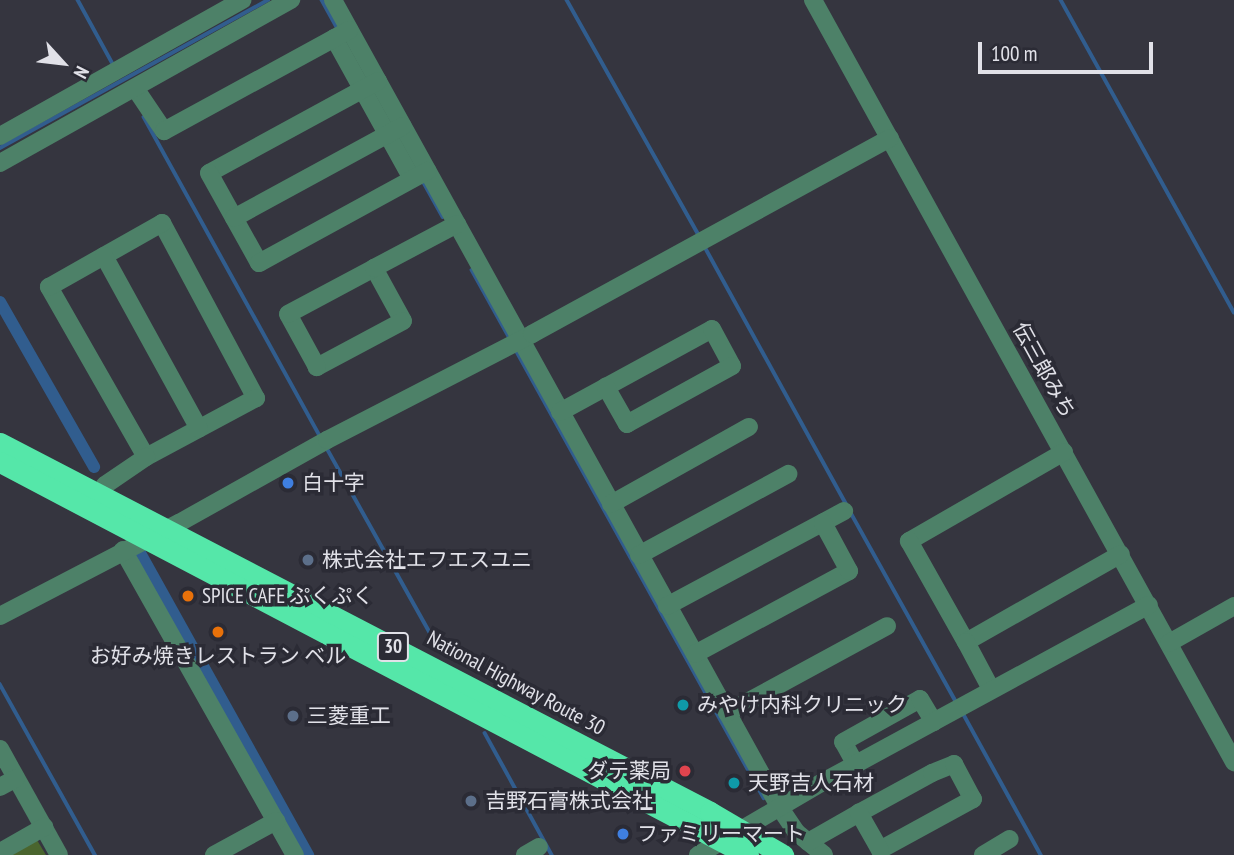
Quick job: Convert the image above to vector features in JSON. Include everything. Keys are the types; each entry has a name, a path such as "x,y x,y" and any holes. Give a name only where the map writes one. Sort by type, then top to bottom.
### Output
{"highway":[{"name":"National Highway Route 30","path":"0,443 95,502 146,539 748,855"},
{"name":"National Highway Route 30","path":"0,462 168,529 783,855"}],"street":[{"path":"0,136 242,0"},
{"path":"0,163 291,0"},
{"path":"333,0 342,34 419,175 452,227 515,341 560,412 780,808 796,832 824,855"},
{"name":"伝三郎みち","path":"813,0 1234,762"},
{"path":"135,88 164,131 342,34"},
{"path":"370,86 209,173 233,218 259,263 419,175"},
{"path":"233,218 395,130"},
{"path":"0,617 123,550 168,529 890,138"},
{"path":"95,502 105,485 146,457 256,398 162,223 49,287 146,457"},
{"path":"374,268 403,321 317,367 288,314 374,268 452,227"},
{"path":"104,256 199,429"},
{"path":"560,412 712,329 732,366 627,424 606,387"},
{"path":"611,504 749,427"},
{"path":"991,690 909,541 1064,452"},
{"path":"639,555 788,474"},
{"path":"667,606 844,511"},
{"path":"695,654 849,571 823,523"},
{"path":"123,550 295,855"},
{"path":"966,642 1121,554"},
{"path":"698,855 960,707 1149,605"},
{"path":"1170,642 1234,606"},
{"path":"727,713 887,626"},
{"path":"856,765 843,741 920,699 934,722"},
{"path":"0,749 59,855"},
{"path":"808,842 859,813 954,764 973,799 880,850 859,813"},
{"path":"0,787 16,778"},
{"path":"214,855 276,821"},
{"path":"0,852 44,827"},
{"path":"983,855 1010,839"}],"green space":[{"path":"37,840 46,855 11,855"}],"waterway":[{"path":"78,0 112,62"},
{"path":"0,148 268,0"},
{"path":"322,0 339,31"},
{"path":"567,0 700,237"},
{"path":"1061,0 1234,312"},
{"path":"144,117 321,438"},
{"path":"423,181 443,217"},
{"path":"705,247 846,504"},
{"path":"472,270 511,340"},
{"path":"0,302 94,467"},
{"path":"516,350 764,798"},
{"path":"328,450 441,652"},
{"path":"850,511 957,703"},
{"path":"140,553 308,855"},
{"path":"0,684 95,855"},
{"path":"963,713 1041,855"},
{"path":"485,733 552,855"}],"place":[{"name":"白十字","path":"288,483"},
{"name":"株式会社エフエスユニ","path":"308,560"},
{"name":"SPICE CAFE ぷくぷく","path":"188,596"},
{"name":"お好み焼きレストラン ベル","path":"218,632"},
{"name":"みやけ内科クリニック","path":"683,705"},
{"name":"三菱重工","path":"293,716"},
{"name":"ダテ薬局","path":"685,771"},
{"name":"天野吉人石材","path":"734,783"},
{"name":"吉野石膏株式会社","path":"471,801"},
{"name":"ファミリーマート","path":"623,834"}]}
